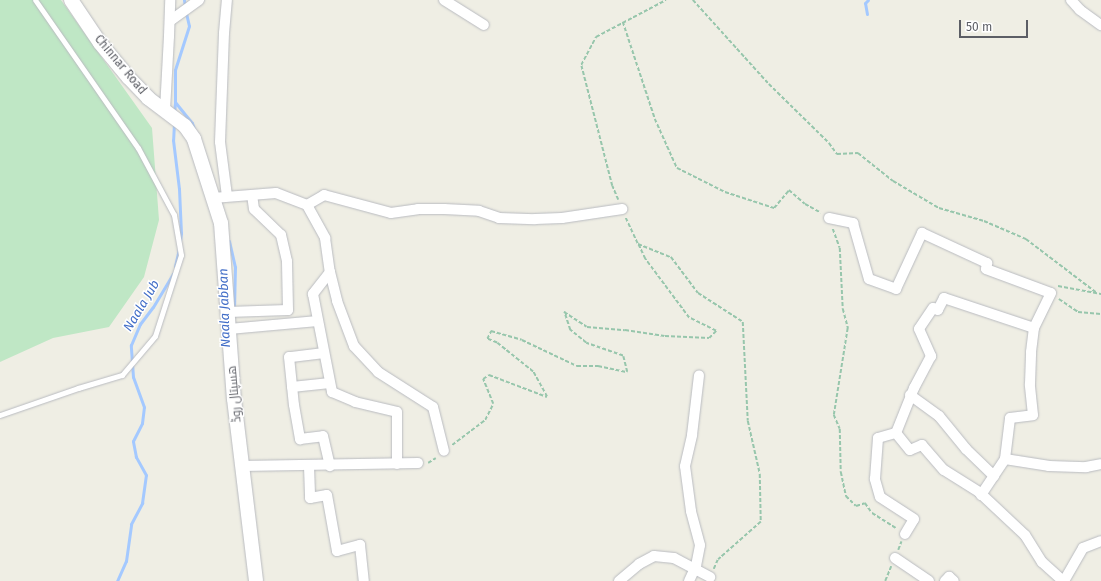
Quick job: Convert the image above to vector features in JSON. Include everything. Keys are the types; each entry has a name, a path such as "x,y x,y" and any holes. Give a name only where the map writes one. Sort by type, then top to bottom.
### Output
{"main road":[{"name":"Chinnar Road","path":"71,0 100,43 128,78 148,98 185,126 194,139"},
{"name":"ھسپتال روڈ","path":"194,139 221,223 232,312 234,399 256,581"}],"street":[{"path":"165,110 170,0"},
{"path":"170,21 199,0"},
{"path":"227,0 224,33 220,142 227,196"},
{"path":"444,0 484,25"},
{"path":"1071,0 1080,10 1101,25"},
{"path":"213,198 276,193 307,205 325,238 330,272 337,301 354,346 378,372 432,407 444,451"},
{"path":"232,312 288,310 287,261 281,235 254,209 252,195"},
{"path":"307,205 324,195 391,213 444,209 479,211 499,218 535,219 562,218 622,209"},
{"path":"828,218 852,224 869,279 896,289 922,233 987,263 986,269 1051,293 1034,328 1031,359 1032,415 1010,418 1005,460 981,495"},
{"path":"330,272 313,294 332,392 355,402 397,412 397,464"},
{"path":"896,433 910,395 930,356 919,329 933,308 938,310 944,298 1034,328"},
{"path":"233,329 318,321"},
{"path":"324,353 289,357 300,439 323,436 330,466"},
{"path":"689,581 694,569 700,545 691,511 686,466 692,435 699,375"},
{"path":"292,387 330,383"},
{"path":"910,395 939,416 966,449 994,476"},
{"path":"896,433 878,438 875,479 880,497 914,519 905,534"},
{"path":"896,433 910,450 922,445 944,470 981,495 1025,536 1042,562 1064,581 1083,548 1101,541"},
{"path":"1005,460 1049,466 1086,467 1101,464"},
{"path":"242,466 418,464"},
{"path":"308,466 310,498 327,495 337,551 360,545 364,581"},
{"path":"619,581 639,564 654,556 674,558 710,577"},
{"path":"895,558 929,581"},
{"path":"945,581 949,577 954,581"}],"lane":[{"path":"0,415 122,374 155,336 181,255 174,215 138,148 35,0"}],"path":[{"path":"418,464 430,463 485,420 493,404 483,379 489,375 546,397 533,372 497,343 487,339 491,331 522,340 577,366 598,366 627,372 622,356 586,343 570,330 564,312 587,327 625,330 665,336 709,338 716,331 689,318 645,259 612,186 581,65 596,37 666,0"},
{"path":"693,0 769,84 829,143 837,154 858,153 893,181 939,208 984,221 1026,239 1097,293"},
{"path":"623,22 655,119 677,168 725,192 774,208 788,190 805,204 828,218 840,248 843,309 848,328 834,415 840,429 841,472 846,496 856,506 865,503 872,513 905,534 885,581"},
{"path":"638,244 671,257 698,293 743,322 748,421 760,474 761,522 718,560 710,577"},
{"path":"1101,294 1053,285 1051,293 1078,312 1101,314"}],"green space":[{"path":"0,0 61,0 152,128 159,220 144,277 109,327 53,338 0,362"}],"waterway":[{"name":"Naala Jabban","path":"184,0 185,7"},
{"path":"867,14 865,3 868,0"},
{"name":"Naala Jabban","path":"186,13 189,26 175,70 175,102 192,123 194,129"},
{"name":"Naala Jub","path":"174,114 175,102"},
{"name":"Naala Jub","path":"174,123 173,140 179,189 180,241"},
{"name":"Naala Jabban","path":"229,241 235,267 234,309"},
{"name":"Naala Jub","path":"175,266 179,248"},
{"name":"Naala Jub","path":"117,581 126,561 131,524 142,503 146,475 136,457 133,441 142,423 144,407 133,377 131,345 140,324 153,307 173,274"}]}
